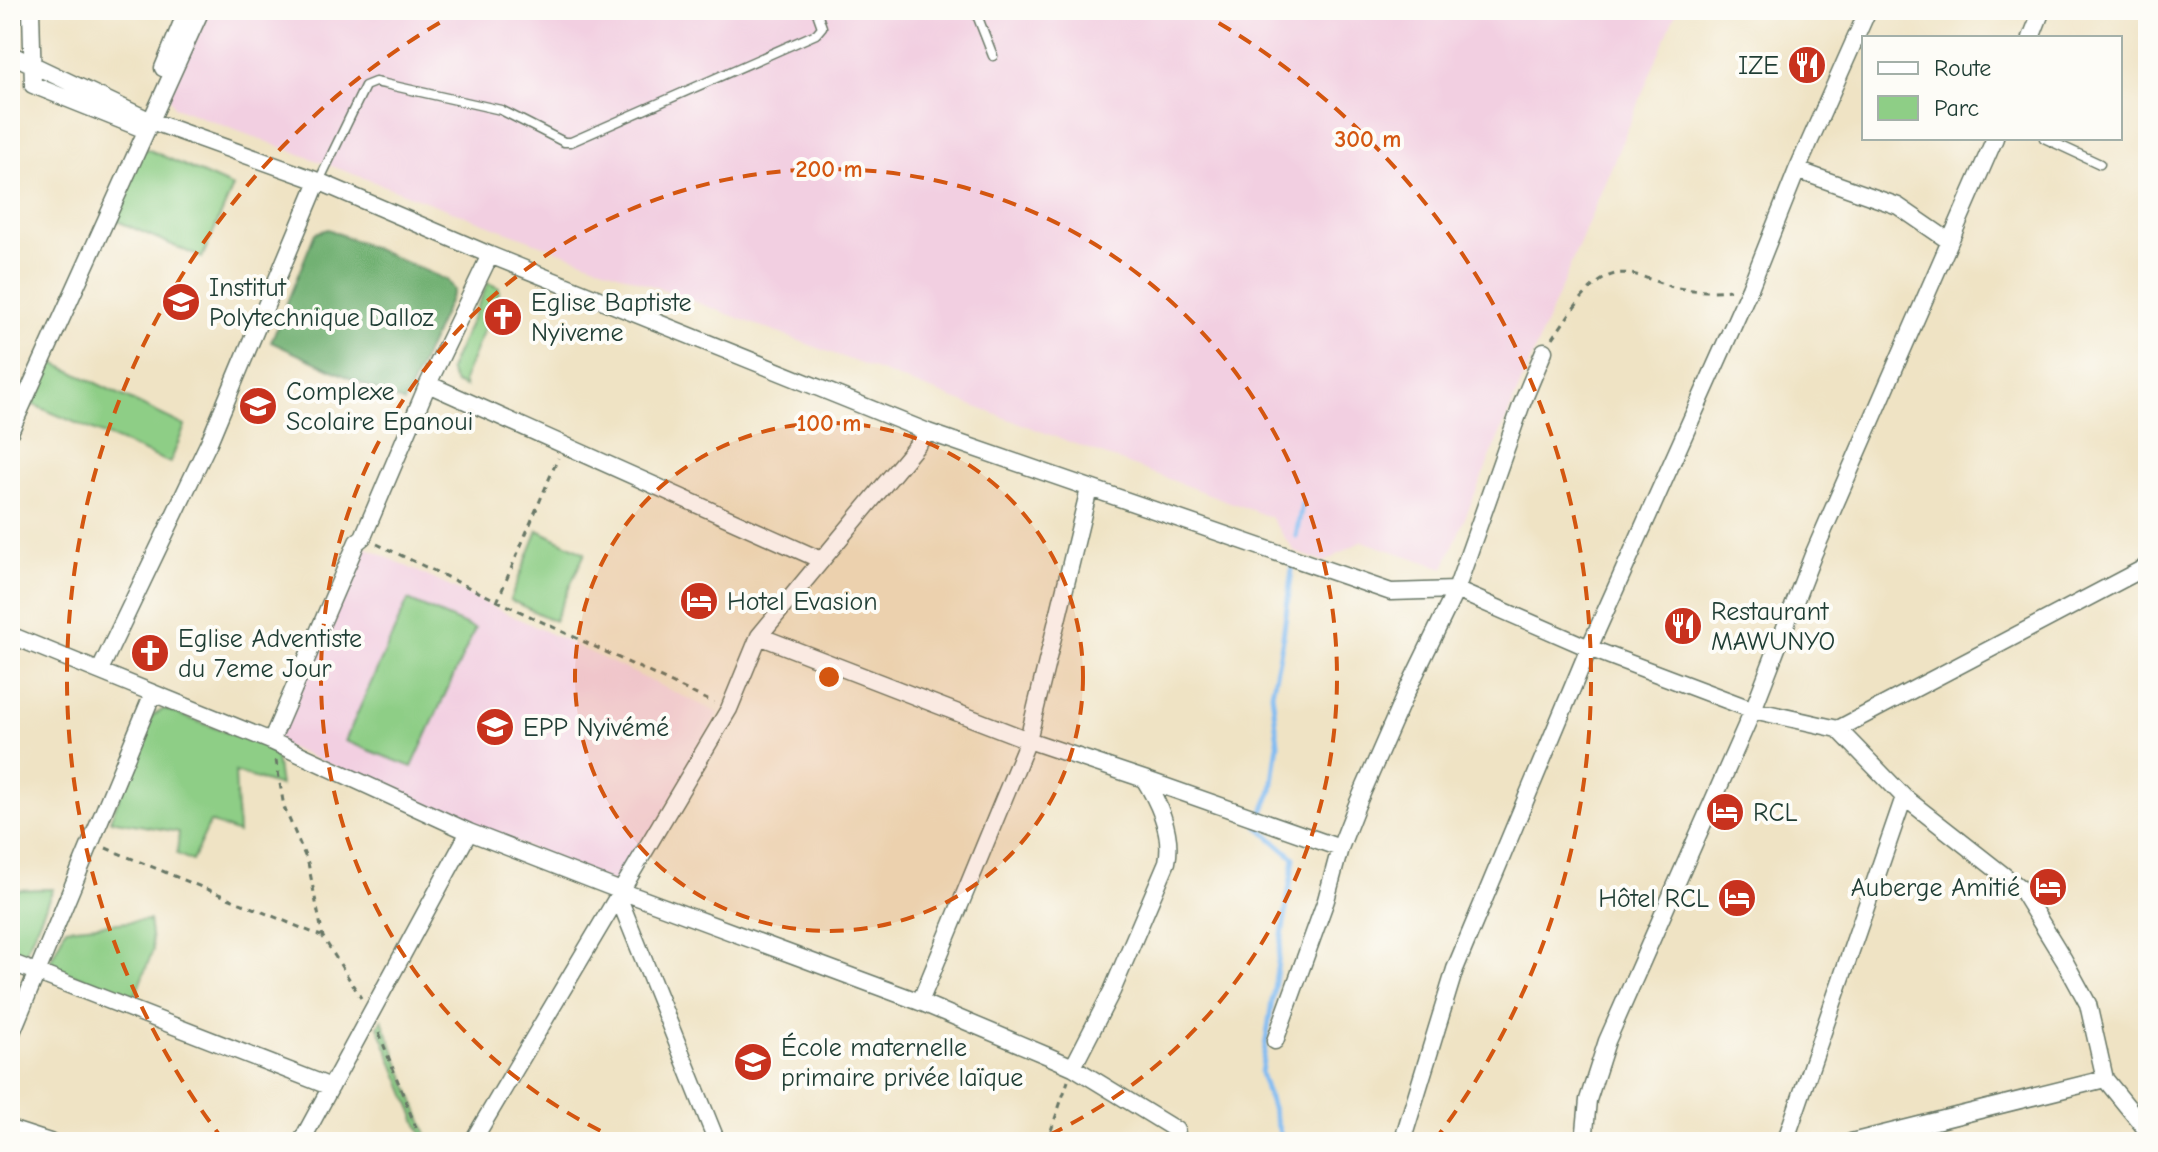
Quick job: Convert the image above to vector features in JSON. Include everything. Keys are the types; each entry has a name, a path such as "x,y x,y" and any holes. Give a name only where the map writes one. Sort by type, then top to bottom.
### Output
{"street":[{"path":"29,62 30,10"},
{"path":"30,10 33,85 318,181 490,255 928,432 1391,592 1456,590 1589,648 1753,710 1838,729 1904,797 2020,888 2088,1004 2105,1079 2148,1132"},
{"path":"10,432 144,124 187,10"},
{"path":"10,425 144,124 201,10"},
{"path":"1402,1142 1455,969 1589,648 1750,288 1797,170 1868,10"},
{"path":"2032,36 2042,10"},
{"path":"10,54 144,124"},
{"path":"1584,1142 1588,1100 1607,1041 1753,710 1813,555 1994,140"},
{"path":"1797,170 1898,206 1949,241"},
{"path":"100,670 209,442 318,181"},
{"path":"271,741 428,384 490,255"},
{"path":"1275,1041 1326,900 1340,848 1405,695 1456,590 1521,406 1544,351"},
{"path":"428,384 821,560"},
{"path":"472,1142 729,709 759,636 928,432"},
{"path":"920,1002 1028,740 1089,489"},
{"path":"1838,729 2148,566"},
{"path":"10,635 271,741 469,832 619,894 920,1002 1073,1067 1176,1130"},
{"path":"759,636 1028,740 1340,848"},
{"path":"10,1037 153,693"},
{"path":"1073,1067 1112,991 1167,862 1169,852 1161,810 1144,779"},
{"path":"1785,1142 1904,797"},
{"path":"301,1142 469,832"},
{"path":"619,894 717,1142"},
{"path":"10,962 331,1087"},
{"path":"1851,1142 2105,1079"},
{"path":"10,1129 50,1142"}],"lane":[{"path":"318,181 365,86 370,83 501,110 564,142 571,142 816,34 822,27 816,10"},
{"path":"975,10 993,56"},
{"path":"2048,140 2100,164"}],"path":[{"path":"1544,351 1569,315 1607,277 1623,272 1676,287 1711,292 1750,288"},
{"path":"497,602 564,445"},
{"path":"363,537 729,709"},
{"path":"91,842 323,937 308,863 284,807 271,741"},
{"path":"1047,1142 1073,1067"}],"shaded area":[{"path":"196,10 1677,10 1444,568 1362,541 1325,562 1295,552 1270,517 174,107 163,86"},
{"name":"EPP Nyivémé","path":"359,544 719,713 622,887 273,741"}],"green space":[{"path":"147,149 233,187 202,258 108,217 138,152"},
{"path":"328,229 447,280 454,290 404,403 271,342 315,233"},
{"path":"488,283 499,288 499,292 463,381 465,387 455,383 449,370"},
{"path":"46,359 185,426 170,463 29,403"},
{"path":"538,530 585,553 554,621 510,600"},
{"path":"408,600 475,629 412,767 345,741"},
{"path":"164,709 275,750 280,786 235,772 238,833 210,822 192,861 177,854 179,832 110,820 153,715"},
{"path":"53,889 23,958 10,953 10,890"},
{"path":"149,920 153,950 135,996 48,966 66,928"},
{"path":"382,1020 430,1142 425,1142 378,1026"}],"waterway":[{"path":"1296,536 1302,504"},
{"path":"1283,1142 1261,1073 1294,858 1257,826 1272,790 1278,743 1272,693 1293,562"}],"place":[{"name":"IZE","path":"1807,65"},
{"name":"Institut Polytechnique Dalloz","path":"181,302"},
{"name":"Eglise Baptiste Nyiveme","path":"503,317"},
{"name":"Complexe Scolaire Epanoui","path":"258,406"},
{"name":"Hotel Evasion","path":"699,601"},
{"name":"Restaurant MAWUNYO","path":"1683,626"},
{"name":"Eglise Adventiste du 7eme Jour","path":"150,653"},
{"name":"EPP Nyivémé","path":"495,727"},
{"name":"RCL","path":"1725,812"},
{"name":"Auberge Amitié","path":"2048,887"},
{"name":"Hôtel RCL","path":"1737,898"},
{"name":"École maternelle primaire privée laïque","path":"753,1062"}]}
